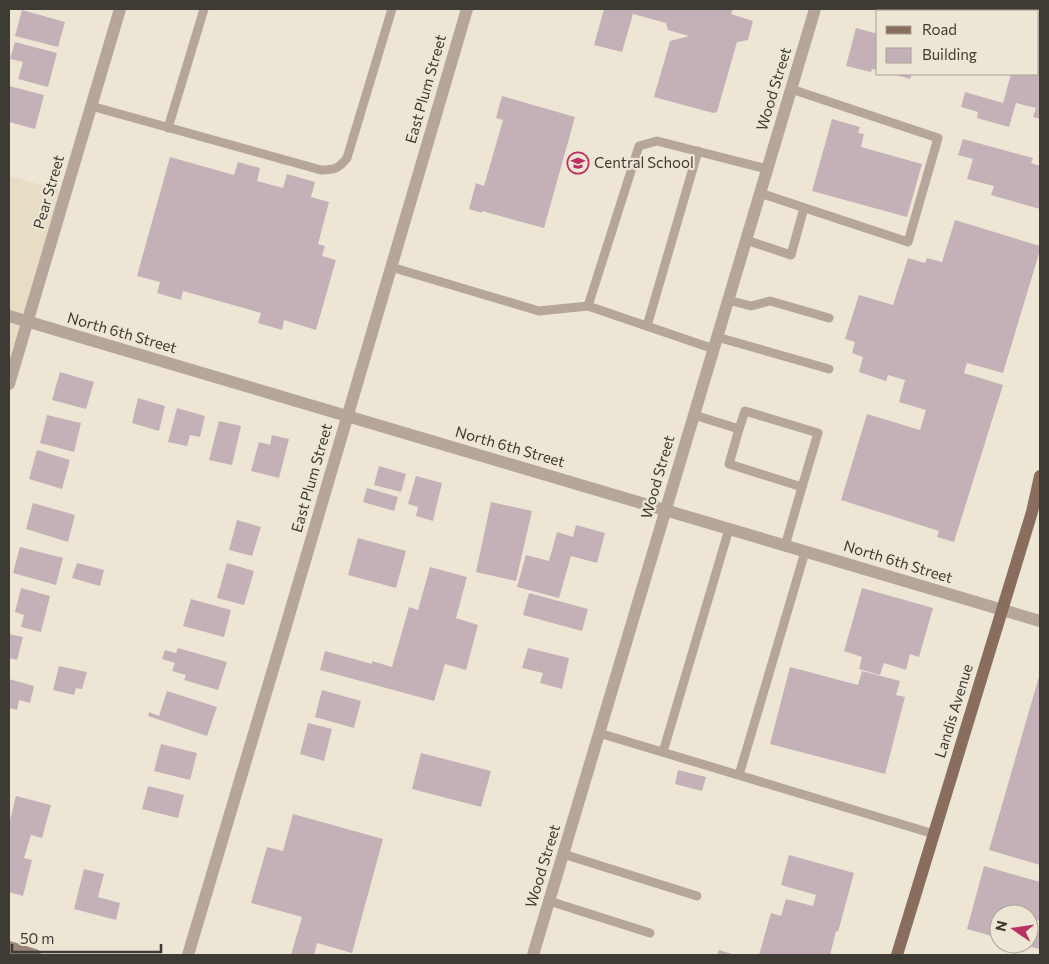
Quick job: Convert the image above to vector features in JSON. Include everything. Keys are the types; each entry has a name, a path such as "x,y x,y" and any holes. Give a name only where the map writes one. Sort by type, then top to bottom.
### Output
{"main road":[{"name":"Landis Avenue","path":"897,955 1032,512 1040,476"},
{"path":"9,947 35,955"}],"street":[{"name":"Pear Street","path":"9,384 120,9"},
{"name":"East Plum Street","path":"188,955 467,9"},
{"name":"Wood Street","path":"533,955 815,9"},
{"name":"North 6th Street","path":"9,316 1040,621"}],"lane":[{"path":"168,128 204,9"},
{"path":"91,106 321,170 331,170 340,166 347,158 392,9"},
{"path":"760,193 908,242 938,138 791,88"},
{"path":"588,306 639,146 658,141 767,170"},
{"path":"647,326 698,151"},
{"path":"746,240 791,255 804,208"},
{"path":"391,267 539,311 588,306 647,326 828,369"},
{"path":"728,300 751,306 770,301 829,318"},
{"path":"785,546 818,434 745,411 729,464 802,487"},
{"path":"694,415 739,429"},
{"path":"663,752 729,529"},
{"path":"739,776 805,552"},
{"path":"599,733 934,834"},
{"path":"564,854 697,896"},
{"path":"549,901 650,933"}],"shaded area":[{"path":"9,176 64,191 9,382"}],"building":[{"path":"604,9 733,9 731,14 753,21 748,40 737,42 717,112 713,113 654,97 670,41 689,36 668,30 666,23 633,14 622,52 594,45"},
{"path":"22,10 65,22 58,47 15,36"},
{"path":"1039,14 1040,119 1033,117 1036,108 1016,103 1009,127 977,118 978,112 961,107 965,92 1003,103 1011,75 1039,75"},
{"path":"856,28 876,33 876,70 872,69 871,72 846,66"},
{"path":"15,42 57,53 48,87 18,79 23,62 10,59"},
{"path":"896,75 912,75 910,79"},
{"path":"9,86 44,95 35,129 9,122"},
{"path":"502,96 575,117 544,228 469,209 476,183 484,186 503,120 496,118"},
{"path":"832,119 860,127 858,133 864,134 861,147 922,164 907,217 812,191"},
{"path":"963,139 1033,158 1031,163 1040,166 1040,209 991,195 994,186 967,179 973,159 958,155"},
{"path":"170,157 234,175 238,162 260,168 257,181 283,188 287,174 315,182 311,197 329,202 318,244 325,246 322,256 336,260 316,330 284,320 282,330 258,323 261,313 183,291 181,300 157,293 160,282 137,276"},
{"path":"955,220 1040,246 1040,250 1003,373 967,363 964,373 1003,385 954,542 937,537 939,531 841,500 867,414 920,430 926,410 899,402 905,380 888,375 886,381 859,372 863,357 852,353 855,342 845,339 859,295 893,305 908,258 925,263 927,258 942,262"},
{"path":"60,372 94,382 86,409 52,400"},
{"path":"138,398 165,406 159,431 132,423"},
{"path":"177,408 205,416 200,437 190,435 187,446 168,442"},
{"path":"47,415 81,423 74,452 40,443"},
{"path":"219,421 241,426 232,465 209,460"},
{"path":"272,435 289,439 279,478 251,471 259,442 270,445"},
{"path":"37,450 70,460 62,489 29,479"},
{"path":"379,466 406,474 401,492 374,485"},
{"path":"416,476 442,483 433,521 416,516 418,507 408,504"},
{"path":"367,488 398,497 394,511 363,502"},
{"path":"491,502 532,511 516,581 476,572"},
{"path":"33,503 75,515 68,542 26,529"},
{"path":"237,520 261,527 252,556 229,550"},
{"path":"576,525 605,533 597,563 571,556 559,598 517,587 526,555 549,561 557,532 573,537"},
{"path":"358,538 406,551 396,588 348,575"},
{"path":"20,547 63,558 56,585 13,573"},
{"path":"77,563 104,570 100,586 72,578"},
{"path":"227,563 254,571 244,605 217,598"},
{"path":"430,567 467,577 456,618 478,625 466,670 445,664 434,701 320,670 325,651 372,664 372,661 392,667 409,607 418,610"},
{"path":"21,588 50,596 41,632 21,627 24,615 15,612"},
{"path":"862,588 933,608 919,657 910,654 906,670 884,663 880,675 859,669 862,657 844,651"},
{"path":"529,593 588,609 582,631 523,615"},
{"path":"191,599 231,610 224,637 183,626"},
{"path":"9,634 23,637 17,660 9,658"},
{"path":"178,648 227,662 218,690 184,680 186,675 172,671 175,663 162,659 165,650 176,653"},
{"path":"528,648 569,658 562,689 540,683 543,673 522,668"},
{"path":"59,666 87,672 82,689 76,688 74,695 53,690"},
{"path":"790,667 858,685 862,671 900,681 896,695 905,697 885,774 770,744"},
{"path":"1040,673 1040,865 989,850"},
{"path":"9,679 34,686 30,703 19,700 17,710 9,708"},
{"path":"322,690 361,701 354,728 315,717"},
{"path":"167,691 217,707 207,736 148,716 149,712 159,716"},
{"path":"308,723 332,729 324,761 300,754"},
{"path":"161,744 197,753 190,780 154,771"},
{"path":"421,753 491,771 481,807 412,789"},
{"path":"678,770 706,777 702,791 675,784"},
{"path":"148,786 184,795 178,818 142,809"},
{"path":"16,796 51,805 42,838 31,835 24,858 32,860 23,896 9,892 9,824"},
{"path":"293,814 383,839 352,953 317,943 314,955 291,955 302,917 251,903 267,847 283,851"},
{"path":"789,855 854,873 830,955 759,955 771,913 781,916 786,899 813,906 816,895 781,885"},
{"path":"984,866 1040,882 1040,921 1039,904 989,904 989,935 967,929"},
{"path":"84,869 104,874 98,897 120,903 116,920 74,909"},
{"path":"1039,933 1040,933 1039,949"},
{"path":"719,950 735,955 717,955"}],"place":[{"name":"Central School","path":"578,163"}]}
